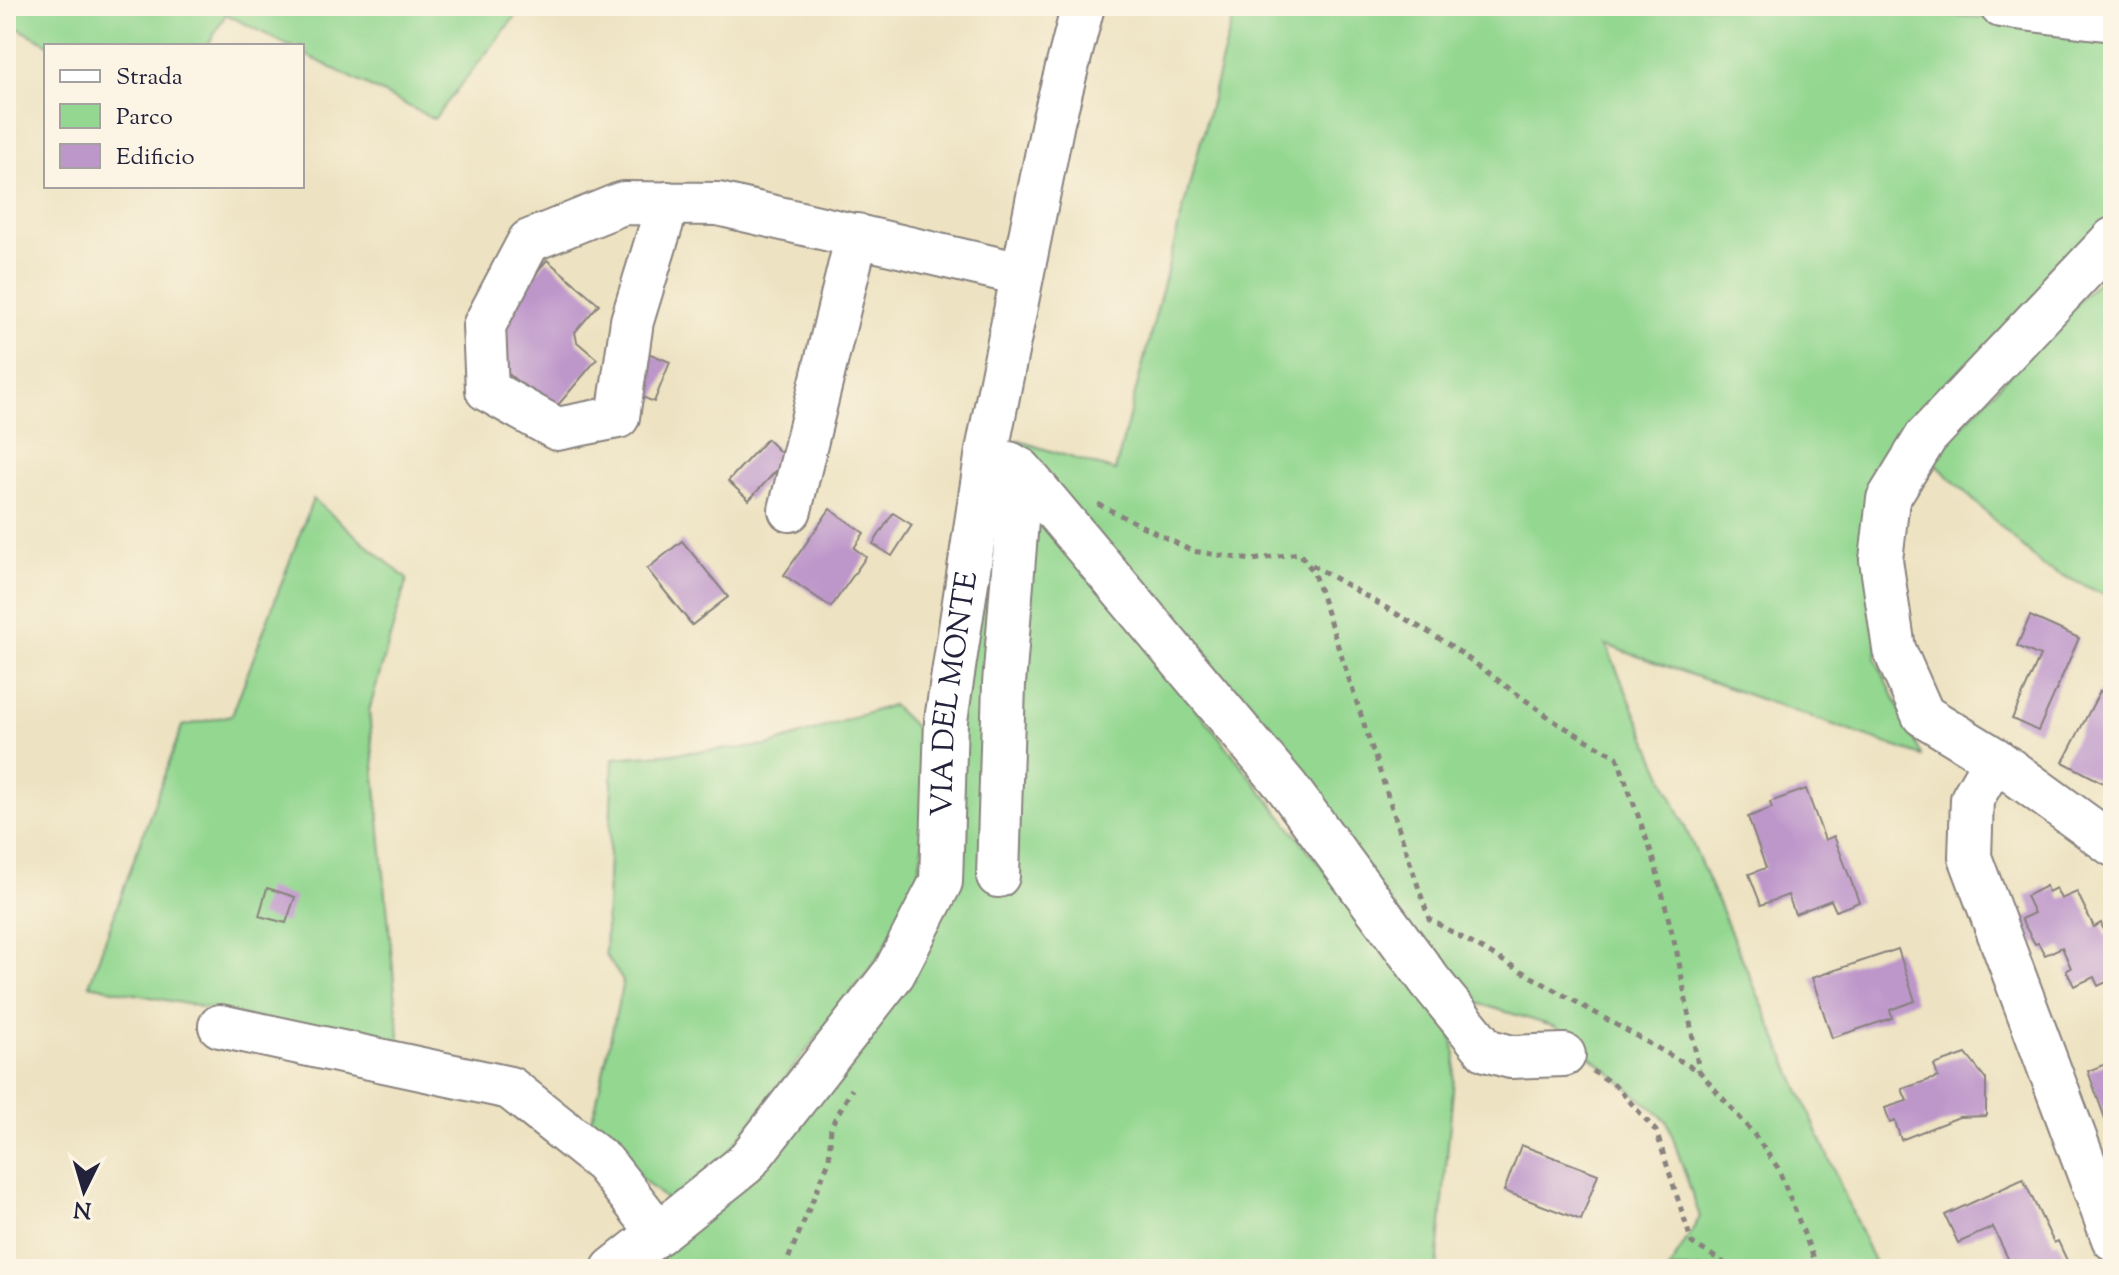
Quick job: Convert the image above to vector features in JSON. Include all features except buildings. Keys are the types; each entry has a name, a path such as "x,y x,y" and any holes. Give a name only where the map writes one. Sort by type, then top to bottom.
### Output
{"street":[{"name":"VIA DEL MONTE","path":"613,1269 745,1164 894,973 941,882 946,720 1004,460 1021,274 1053,122 1083,6"},
{"path":"2001,6 2113,20"},
{"path":"668,203 632,321 618,417 557,429 487,390 484,326 529,241 623,203 668,203 718,204 1021,274"},
{"path":"790,510 857,235"},
{"path":"2113,239 1926,437 1888,499 1881,560 1894,649 1923,715 1995,759 2113,845"},
{"path":"998,876 1004,684 1004,460"},
{"path":"1004,460 1287,787 1430,981 1486,1050 1511,1057 1564,1055"},
{"path":"1995,759 1972,799 1970,857 2113,1239"},
{"path":"894,973 923,935 947,935"},
{"path":"220,1026 510,1088 604,1163 659,1233"}],"path":[{"path":"1085,497 1192,551 1252,560 1299,553 1318,585 1429,919 1700,1072 1753,1133 1778,1168 1818,1269"},
{"path":"1307,563 1447,643 1557,723 1617,757 1654,860 1678,957 1700,1072"},
{"path":"1564,1055 1615,1085 1656,1131 1692,1243 1734,1269"},
{"path":"784,1269 829,1161 831,1126 854,1086"}],"green space":[{"path":"6,6 588,6 590,16 522,8 434,119 304,54 304,44 285,44 226,14 208,44 48,44 6,22"},
{"path":"1236,6 1830,6 1986,18 2113,36 2113,219 1903,447 1876,659 1922,756 1606,645 1877,1269 1669,1269 1700,1217 1667,1121 1556,1027 1470,1001 1019,441 1115,471"},
{"path":"2113,265 2113,599 2044,567 1930,459"},
{"path":"1002,474 1031,498 1450,1030 1456,1055 1437,1269 621,1269 911,977"},
{"path":"313,499 407,579 369,711 400,1046 89,985 182,726 232,715"},
{"path":"892,705 928,740 932,797 916,886 880,955 726,1155 668,1201 586,1132 596,1105 623,981 605,954 613,758 768,746"}]}
